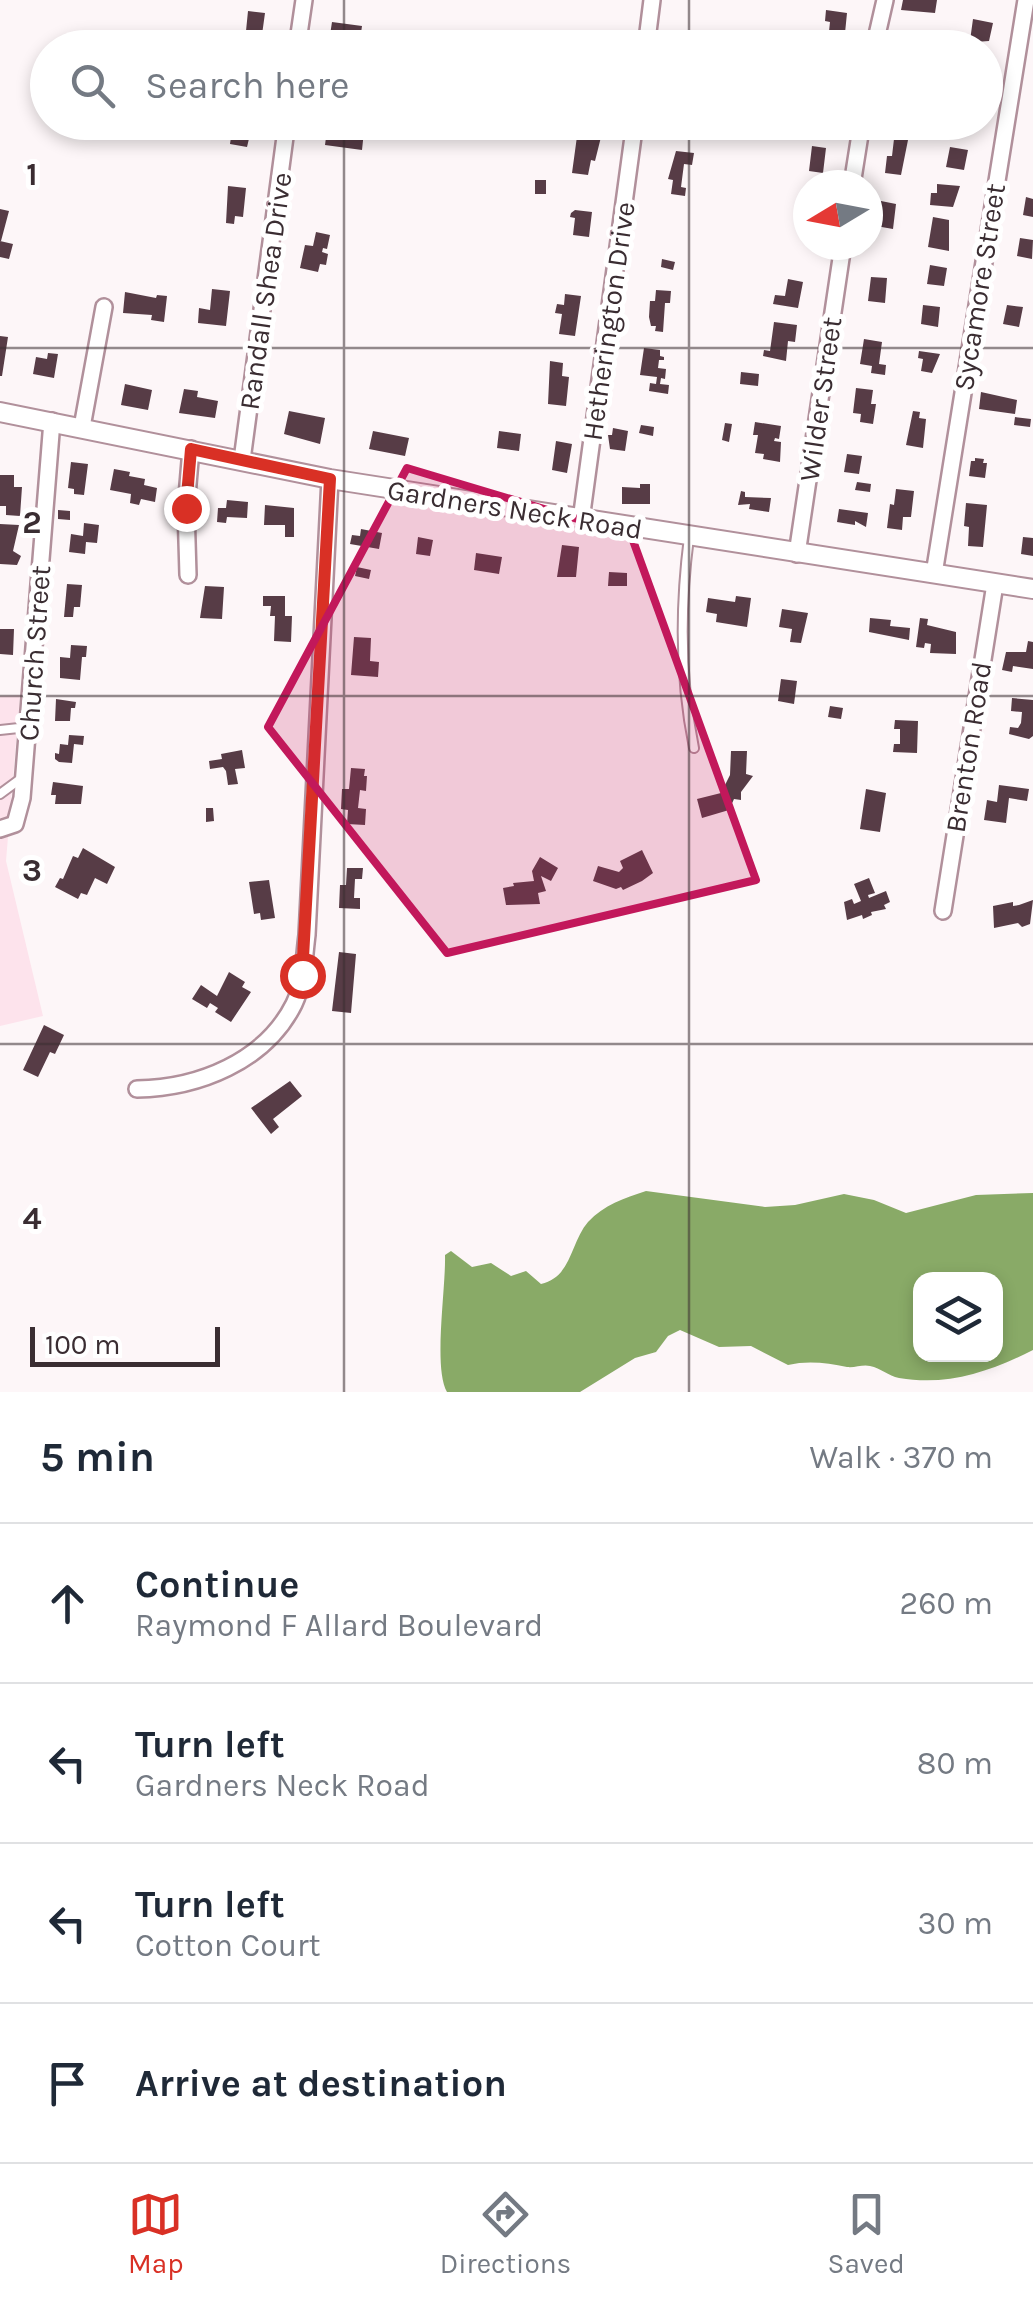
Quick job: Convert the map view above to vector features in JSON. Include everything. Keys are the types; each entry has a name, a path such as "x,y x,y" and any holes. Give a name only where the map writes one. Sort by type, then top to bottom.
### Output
{"street":[{"path":"300,30 304,0"},
{"path":"648,30 652,0"},
{"path":"878,30 885,0"},
{"name":"Sycamore Street","path":"934,574 1026,0"},
{"name":"Randall Shea Drive","path":"242,460 285,140"},
{"name":"Hetherington Drive","path":"580,520 633,140"},
{"path":"854,170 859,140"},
{"name":"Wilder Street","path":"797,554 841,260"},
{"path":"82,426 104,306"},
{"name":"Gardners Neck Road","path":"0,412 330,479 1033,590"},
{"name":"Church Street","path":"8,827 24,777 52,421"},
{"path":"188,575 186,508 191,449"},
{"path":"136,1089 171,1086 247,1059 266,1042 295,1002 307,935 330,479"},
{"name":"Brenton Road","path":"943,911 995,584"}],"lane":[{"path":"688,537 684,702 694,748"},
{"path":"0,730 28,727"},
{"path":"0,794 24,777"}],"highlighted area":[{"path":"407,468 631,535 756,880 447,953 268,727"}],"shaded area":[{"path":"20,695 6,861 43,1016 0,1026 0,696"},
{"path":"646,1191 765,1207 844,1194 874,1200 906,1213 976,1195 1033,1193 1033,1350 1000,1365 968,1375 917,1380 895,1377 867,1366 810,1362 788,1365 751,1346 719,1347 680,1330 668,1336 656,1352 635,1358 580,1392 447,1392 440,1347 445,1255 451,1251 472,1267 491,1263 511,1276 526,1271 541,1284 565,1267 588,1222 615,1203"}],"building":[{"path":"903,0 937,0 935,13 901,10"},
{"path":"826,10 847,13 845,30 829,30 830,22 825,21"},
{"path":"248,11 265,13 263,30 246,30"},
{"path":"973,19 993,23 991,30 971,30"},
{"path":"332,22 362,26 361,30 331,30"},
{"path":"231,140 249,140 247,147 230,144"},
{"path":"326,140 363,140 362,150 325,145"},
{"path":"576,140 600,140 588,175 572,173"},
{"path":"894,140 908,140 901,175 885,173 887,156 892,156"},
{"path":"812,146 826,148 823,170 809,170"},
{"path":"950,147 968,150 964,170 946,167"},
{"path":"676,151 694,153 692,165 684,164 681,187 686,188 685,196 671,194 673,180 668,179"},
{"path":"535,180 546,180 546,194 535,194"},
{"path":"937,184 960,186 953,207 930,205"},
{"path":"228,186 246,188 243,217 235,216 234,224 226,223"},
{"path":"1026,197 1033,199 1033,217 1023,215"},
{"path":"883,201 896,204 893,229 883,227"},
{"path":"0,209 9,211 1,241 0,241"},
{"path":"575,210 592,212 589,237 573,235 575,218 570,217"},
{"path":"933,217 949,220 949,251 928,247"},
{"path":"316,232 330,235 327,249 322,252 328,254 326,265 320,264 318,272 300,268 305,245 313,246"},
{"path":"1020,238 1033,240 1032,259 1017,256"},
{"path":"0,241 13,244 9,259 0,257"},
{"path":"662,259 675,262 673,270 661,267"},
{"path":"930,265 947,268 944,286 927,284"},
{"path":"871,277 887,278 885,303 868,301"},
{"path":"788,279 803,282 798,308 773,304 775,295 785,296"},
{"path":"212,289 230,291 226,326 198,323 199,308 210,310"},
{"path":"656,290 671,291 670,303 665,303 663,332 655,331 649,317 650,301 655,301"},
{"path":"125,292 156,298 167,296 164,322 151,320 152,315 123,313"},
{"path":"565,294 581,296 575,336 559,334 562,314 555,313 557,304 564,305"},
{"path":"923,305 940,307 938,327 921,324"},
{"path":"1007,305 1023,307 1019,327 1003,324"},
{"path":"774,322 797,325 795,342 788,341 786,361 763,356 764,350 770,351"},
{"path":"0,336 8,337 2,376 0,376"},
{"path":"864,339 882,342 879,364 886,365 885,375 871,373 872,366 860,364"},
{"path":"644,348 660,350 664,357 658,368 666,369 660,384 669,385 668,394 649,391 650,383 656,384 657,377 640,375"},
{"path":"919,351 940,354 932,373 921,371 923,359 918,358"},
{"path":"48,353 58,354 54,378 33,374 36,357 47,359"},
{"path":"550,361 563,363 562,376 569,377 566,406 548,404"},
{"path":"741,372 759,374 758,386 740,384"},
{"path":"125,384 152,390 148,410 121,405"},
{"path":"856,388 873,390 873,424 860,422 861,414 853,413"},
{"path":"184,389 198,391 197,397 218,401 215,418 179,413"},
{"path":"981,392 1017,400 1015,414 979,409"},
{"path":"289,411 325,418 320,444 284,434"},
{"path":"913,411 926,419 923,448 906,445"},
{"path":"1015,417 1031,419 1030,427 1014,425"},
{"path":"755,422 781,426 779,439 774,441 781,442 780,462 755,453"},
{"path":"725,423 732,424 729,442 722,440"},
{"path":"641,425 654,427 653,436 639,433"},
{"path":"613,428 628,431 625,451 610,449 608,435 612,435"},
{"path":"373,431 409,438 405,456 369,449"},
{"path":"499,431 521,434 519,451 497,448"},
{"path":"556,441 572,444 567,473 552,470"},
{"path":"847,454 862,456 859,474 844,472"},
{"path":"975,458 987,463 985,478 969,476"},
{"path":"71,462 88,464 84,495 74,494 74,489 68,488"},
{"path":"114,469 130,472 129,476 145,479 144,485 157,488 155,502 141,499 139,505 130,503 131,494 110,490"},
{"path":"0,475 14,475 14,487 22,487 20,516 6,515 6,506 0,506"},
{"path":"857,482 871,484 870,492 855,490"},
{"path":"640,484 650,484 650,504 622,504 622,487 640,488"},
{"path":"896,489 914,491 911,517 903,517 902,530 887,528"},
{"path":"741,491 745,497 771,498 769,512 749,509 750,504 738,505"},
{"path":"227,500 248,502 247,518 227,517 226,523 217,522 218,508 226,508"},
{"path":"966,503 987,505 983,547 968,546 969,527 964,526"},
{"path":"265,505 294,508 294,537 285,537 285,525 264,525"},
{"path":"839,509 868,513 866,527 855,521 855,525 837,522"},
{"path":"58,510 70,511 70,520 58,519"},
{"path":"84,523 99,525 97,543 86,542 85,554 69,552 71,534 83,536"},
{"path":"0,524 19,525 13,551 21,556 17,565 0,564"},
{"path":"361,529 382,533 379,549 350,544 352,535 360,536"},
{"path":"418,537 433,540 430,556 416,554"},
{"path":"1023,537 1033,538 1033,556 1021,554"},
{"path":"562,545 579,547 576,577 557,577"},
{"path":"476,553 502,557 499,574 474,570"},
{"path":"357,567 371,570 369,579 355,576"},
{"path":"609,572 627,573 627,586 608,586"},
{"path":"67,584 82,585 80,607 74,607 73,617 64,617"},
{"path":"205,586 224,587 222,619 200,618"},
{"path":"263,596 285,596 285,616 292,616 291,642 274,641 275,616 270,616 271,606 263,606"},
{"path":"736,596 751,598 747,627 716,622 717,614 706,612 708,598 735,602"},
{"path":"782,609 808,613 801,643 790,642 792,629 779,627"},
{"path":"870,618 891,620 890,626 910,628 909,640 869,632"},
{"path":"920,618 928,619 927,625 956,632 956,654 930,653 931,644 916,647"},
{"path":"0,629 14,629 13,655 0,654"},
{"path":"354,637 371,638 370,661 379,662 378,677 351,675"},
{"path":"1028,641 1033,642 1033,669 1013,666 1012,672 1002,670 1006,652 1026,652"},
{"path":"71,645 87,646 80,680 60,678 60,657 70,658"},
{"path":"781,679 797,681 794,704 778,701"},
{"path":"1012,698 1033,700 1033,736 1029,739 1009,734 1010,727 1018,728 1021,723 1022,712 1011,711"},
{"path":"56,699 76,702 70,721 55,721"},
{"path":"830,706 843,708 841,719 828,717"},
{"path":"895,720 918,721 917,753 893,752 894,744 900,744 900,729 894,729"},
{"path":"69,735 84,736 83,745 74,744 72,763 59,762 55,753 59,754 60,744 68,745"},
{"path":"242,750 245,768 235,769 238,784 228,785 223,767 210,769 209,761"},
{"path":"731,751 747,751 746,774 753,776 741,792 741,800 734,799 729,810 702,818 697,799 721,793 730,775"},
{"path":"351,768 365,769 367,776 366,791 360,790 358,808 366,809 365,825 347,824 348,810 341,809 342,789 349,789"},
{"path":"53,782 83,786 81,804 55,804 56,795 51,795"},
{"path":"999,785 1029,789 1027,801 1009,798 1006,823 984,820 987,800 997,802"},
{"path":"866,789 886,793 880,832 860,829"},
{"path":"206,808 213,808 214,821 206,822"},
{"path":"83,848 115,867 107,884 95,878 87,895 81,893 78,899 55,887 73,856 78,858"},
{"path":"642,850 653,873 642,881 623,890 593,881 598,866 619,872 623,868 620,861"},
{"path":"540,857 558,868 551,881 541,876 546,891 538,893 540,904 506,905 503,888 534,881 532,871"},
{"path":"347,868 363,868 362,879 355,879 354,898 360,898 360,909 339,908 340,885 346,885"},
{"path":"869,878 875,893 869,898 886,891 890,902 884,905 886,909 871,912 863,919 862,915 847,920 844,902 861,901 854,884"},
{"path":"269,880 275,918 261,920 260,913 254,914 249,882"},
{"path":"1033,900 1030,924 994,928 993,906"},
{"path":"339,952 356,954 351,1013 332,1011"},
{"path":"229,972 245,982 242,987 251,992 231,1022 215,1012 218,1008 210,1003 207,1008 192,999 201,985 217,996"},
{"path":"44,1025 64,1035 38,1077 23,1070"},
{"path":"290,1081 302,1096 273,1119 279,1127 271,1134 251,1108"}],"route":[{"path":"186,508 191,449 330,479 302,975"}]}
